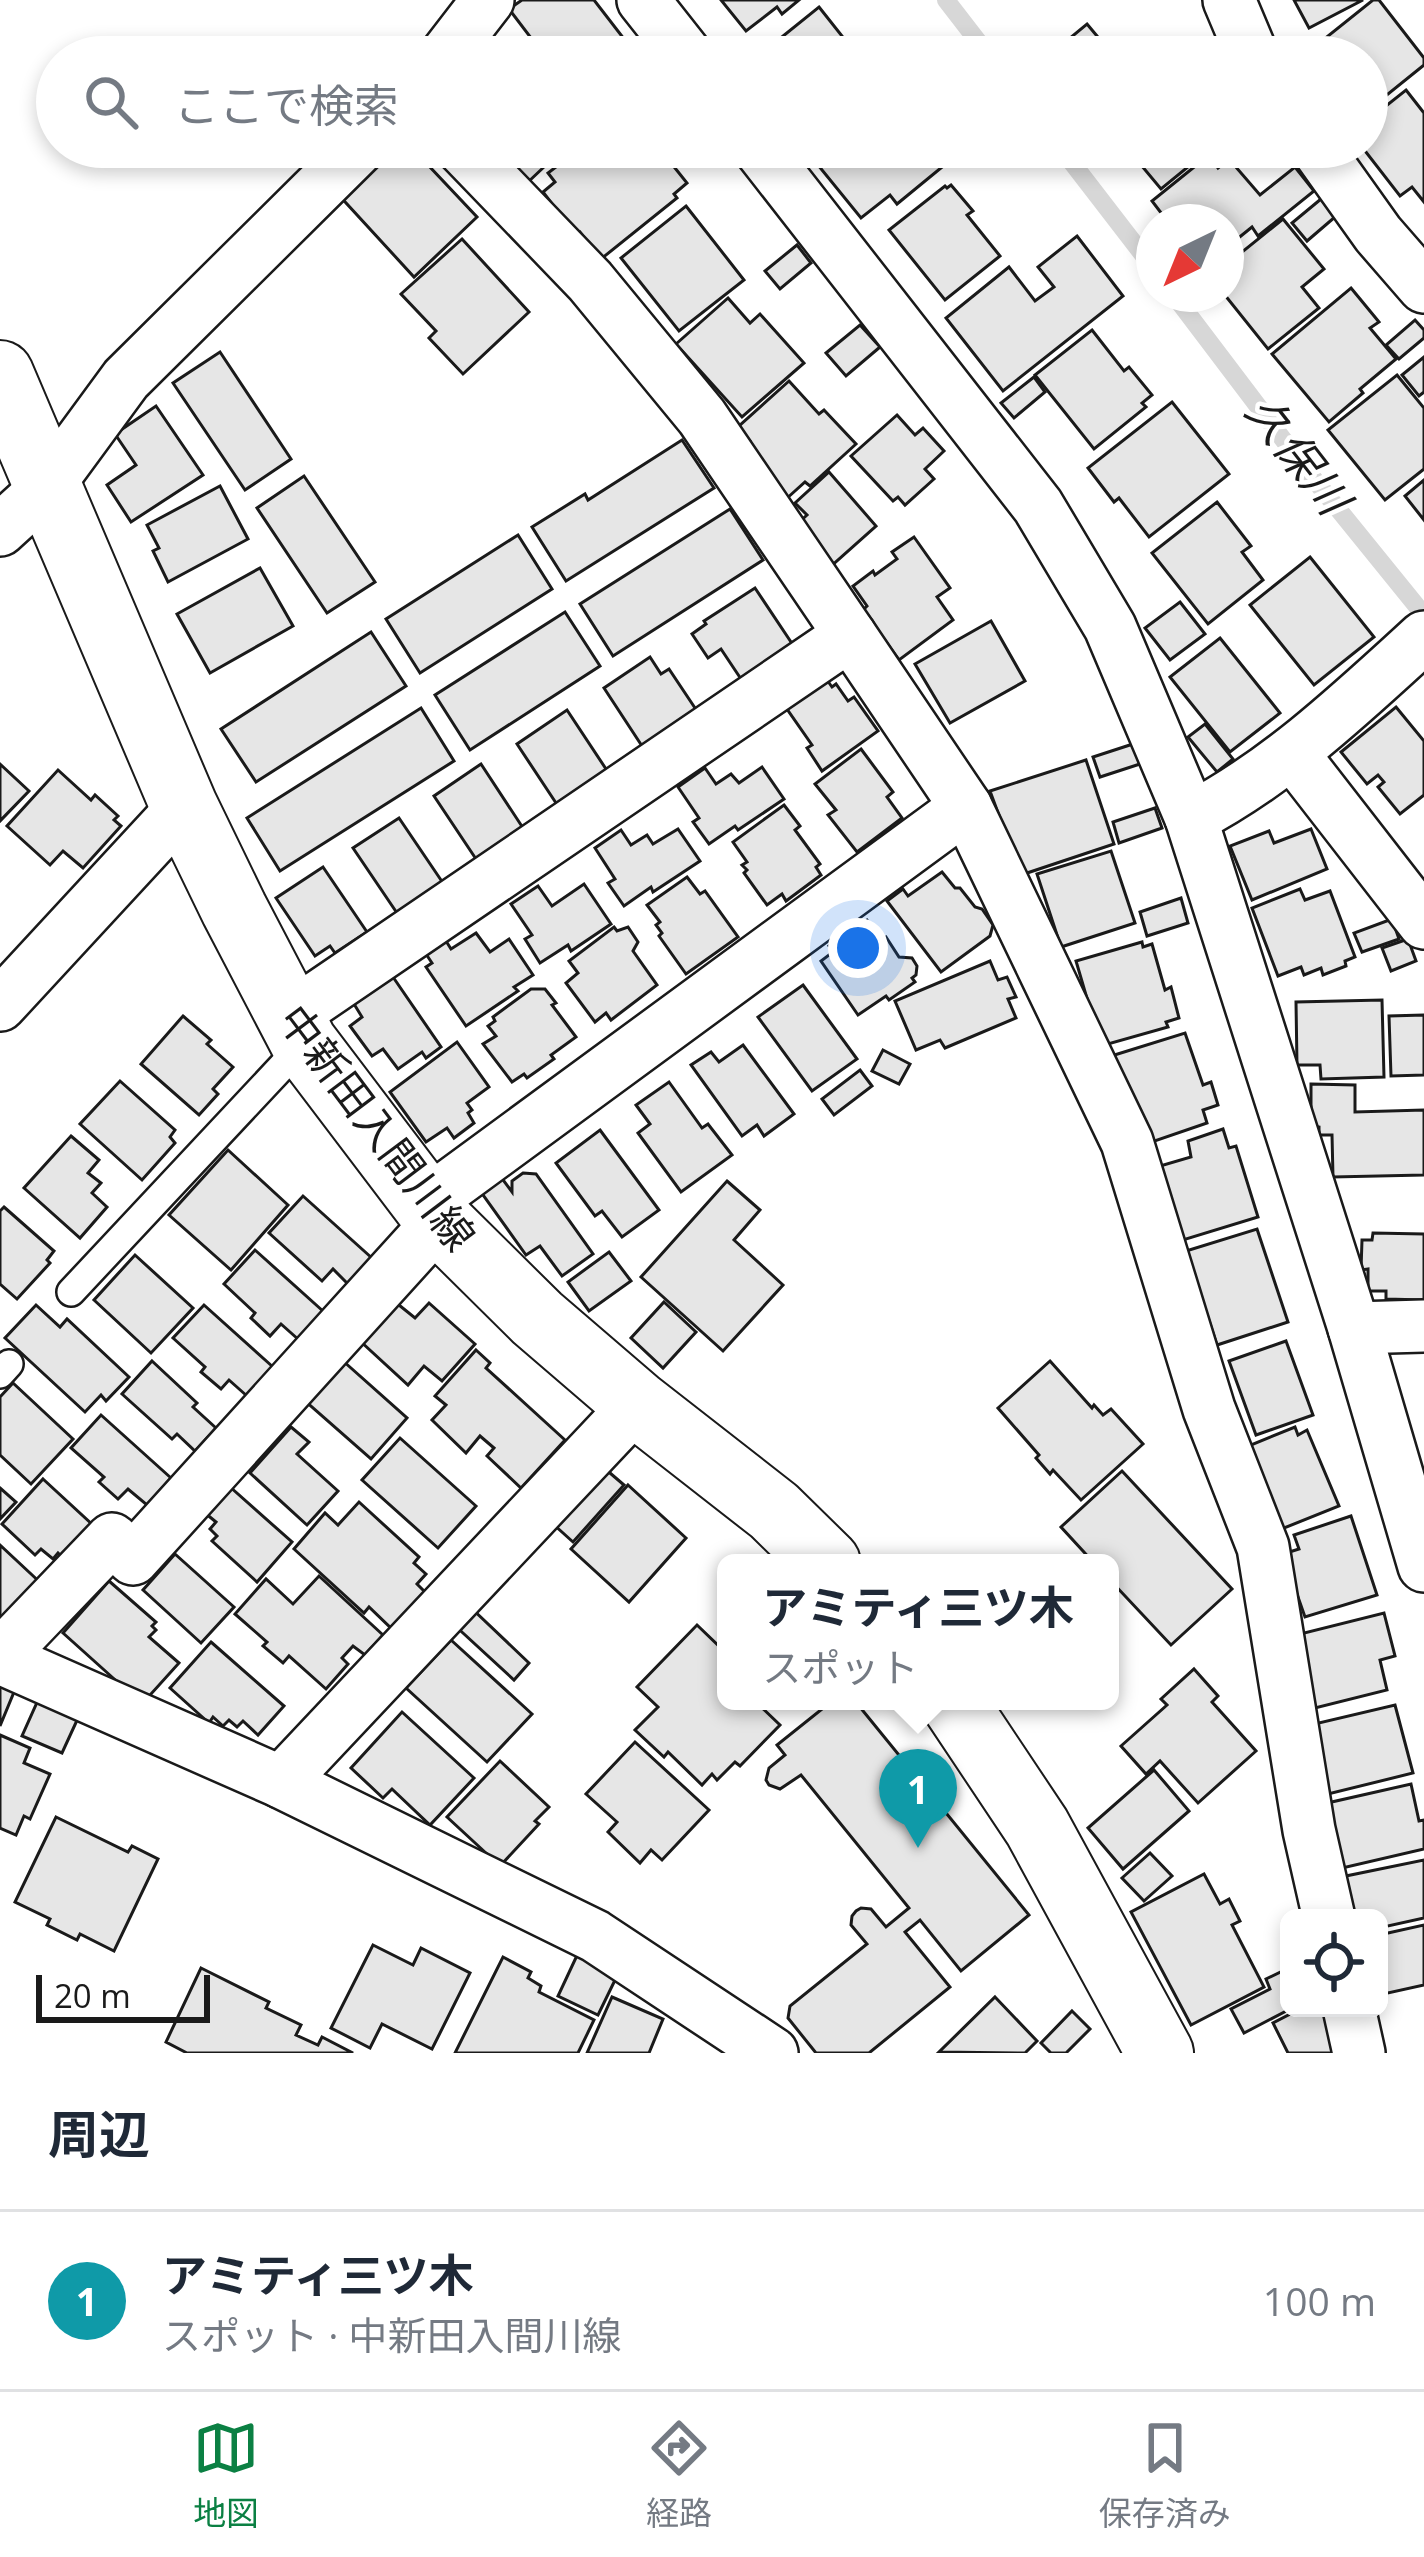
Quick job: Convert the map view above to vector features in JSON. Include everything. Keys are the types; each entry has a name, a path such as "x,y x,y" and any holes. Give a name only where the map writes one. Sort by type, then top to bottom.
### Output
{"main road":[{"name":"中新田入間川線","path":"0,374 23,509 184,806 297,1030 432,1212 537,1318 774,1511 817,1554"},
{"path":"959,1710 1037,1827 1160,2053"}],"street":[{"path":"460,36 488,0"},
{"path":"644,0 672,36"},
{"path":"1229,0 1244,36"},
{"path":"23,509 126,380 339,168"},
{"path":"481,168 590,281 703,417 967,807 1127,1142 1209,1409 1263,1546 1309,1830 1327,1909"},
{"path":"774,168 1038,506 1110,627 1191,818 1354,1328 1424,1566"},
{"path":"1331,168 1424,287"},
{"path":"297,1030 850,635"},
{"path":"1191,818 1292,753 1418,643"},
{"path":"1292,753 1424,923"},
{"path":"0,1005 184,806"},
{"path":"772,2053 595,1936 281,1782 0,1657 112,1538 133,1559 432,1212 967,807"},
{"path":"1354,1328 1424,1326"},
{"path":"281,1782 637,1404"},
{"path":"1351,2017 1359,2053"}],"lane":[{"path":"71,1292 297,1030"}],"building":[{"path":"522,0 594,0 622,36 529,36 509,9"},
{"path":"721,0 799,0 782,14 777,7 746,31"},
{"path":"1294,0 1363,0 1309,28"},
{"path":"1379,0 1424,58 1424,65 1388,94 1388,36 1328,36"},
{"path":"819,7 842,36 783,36"},
{"path":"1087,24 1097,36 1072,36"},
{"path":"1406,90 1424,113 1424,202 1412,187 1400,196 1378,168 1388,168 1388,104"},
{"path":"361,168 431,168 477,217 414,277 336,192"},
{"path":"510,168 543,168 526,184"},
{"path":"555,168 675,168 687,183 674,194 677,198 601,259 543,192 555,182 548,173"},
{"path":"820,168 941,168 897,204 890,195 861,218"},
{"path":"1144,168 1187,168 1161,189"},
{"path":"1193,168 1237,168 1260,195 1296,168 1314,191 1258,236 1252,227 1244,233 1244,204 1152,201"},
{"path":"951,185 973,211 967,215 1000,256 945,300 889,230"},
{"path":"1321,199 1335,217 1307,241 1292,223"},
{"path":"686,206 744,280 679,331 621,258"},
{"path":"1283,219 1324,269 1302,287 1319,308 1268,349 1238,312 1244,312 1244,250"},
{"path":"1077,236 1123,296 1003,391 946,318 1009,267 1035,301 1054,287 1038,267"},
{"path":"462,239 529,312 463,374 429,338 436,331 401,294"},
{"path":"797,245 811,263 780,289 765,271"},
{"path":"1351,288 1379,322 1370,328 1396,359 1329,422 1272,354"},
{"path":"728,298 750,323 760,314 804,363 742,417 676,344"},
{"path":"1415,320 1424,338 1399,359 1386,345"},
{"path":"860,325 880,347 846,376 826,353"},
{"path":"1092,330 1124,371 1129,367 1152,395 1142,403 1146,407 1094,449 1035,375"},
{"path":"220,352 291,459 245,490 173,383"},
{"path":"1424,357 1424,392 1419,396 1402,375"},
{"path":"1397,375 1424,408 1424,469 1385,500 1328,430"},
{"path":"1034,377 1045,392 1014,418 1001,403"},
{"path":"789,381 856,444 810,486 805,482 785,500 740,450 750,441 738,427"},
{"path":"1172,402 1229,474 1149,537 1088,468"},
{"path":"156,406 203,475 131,522 107,485 136,465 115,434"},
{"path":"897,415 915,435 923,428 944,451 925,469 934,479 905,505 898,497 893,501 851,456"},
{"path":"682,440 714,488 566,581 532,527 585,494 588,500"},
{"path":"829,472 876,526 830,567 795,526 807,515 795,503"},
{"path":"304,476 375,582 327,613 257,508"},
{"path":"1424,480 1424,520 1405,496"},
{"path":"220,486 248,539 168,582 147,525"},
{"path":"1217,502 1251,546 1242,552 1263,580 1208,624 1152,553"},
{"path":"730,509 763,560 613,656 580,604"},
{"path":"518,535 552,589 420,673 386,619"},
{"path":"914,537 950,588 937,597 953,620 899,660 863,610 867,606 853,586 897,559 892,552"},
{"path":"1310,557 1374,637 1314,685 1250,605"},
{"path":"260,568 293,626 210,673 177,614"},
{"path":"755,588 793,645 741,679 721,649 708,658 692,634"},
{"path":"1180,602 1205,634 1170,660 1145,628"},
{"path":"565,612 600,666 470,750 435,695"},
{"path":"991,621 1025,681 950,723 915,664"},
{"path":"371,632 406,686 256,782 221,729"},
{"path":"1220,638 1280,713 1230,752 1170,677"},
{"path":"650,657 661,674 669,669 697,711 642,746 604,688"},
{"path":"827,680 848,701 854,697 878,731 822,771 807,748 812,745 787,709"},
{"path":"1396,707 1424,741 1424,795 1400,814 1378,787 1384,782 1378,775 1367,784 1341,752"},
{"path":"421,708 454,761 280,871 247,818"},
{"path":"567,710 608,772 558,806 517,744"},
{"path":"1205,724 1233,759 1217,772 1188,737"},
{"path":"1133,744 1140,764 1100,777 1093,757"},
{"path":"861,749 893,792 887,797 902,818 857,852 828,815 836,810 815,784"},
{"path":"1086,760 1114,844 1021,875 990,791"},
{"path":"0,764 29,791 0,821"},
{"path":"481,764 525,831 478,862 434,796"},
{"path":"762,767 784,799 709,844 693,822 699,818 678,787 705,768 716,784 731,774 739,783"},
{"path":"58,770 91,800 95,795 118,816 114,820 121,826 83,868 63,851 50,865 7,826"},
{"path":"784,805 800,826 795,830 820,864 816,867 821,875 786,901 782,894 767,905 744,873 747,870 742,865 747,862 733,842"},
{"path":"1155,808 1162,828 1119,843 1113,822"},
{"path":"399,818 443,883 397,913 353,848"},
{"path":"678,829 700,861 624,906 608,883 615,879 595,848 621,830 631,845 647,835 653,844"},
{"path":"1311,829 1327,869 1252,900 1230,846 1269,831 1274,843"},
{"path":"1111,851 1135,923 1061,947 1037,874"},
{"path":"323,867 367,932 335,953 330,946 315,956 276,898"},
{"path":"942,872 993,925 990,936 941,972 887,901 903,889 908,896"},
{"path":"687,877 700,894 705,891 738,937 686,974 659,936 662,933 656,925 660,922 647,905"},
{"path":"584,884 611,924 571,951 568,945 540,963 525,939 532,935 511,904 538,886 552,906"},
{"path":"1300,889 1305,900 1330,891 1355,957 1323,975 1321,968 1304,975 1301,967 1278,976 1252,908"},
{"path":"1181,898 1188,923 1147,936 1140,912"},
{"path":"1392,919 1399,939 1362,952 1354,933"},
{"path":"867,920 899,957 912,958 917,966 915,982 858,1015 821,961 833,952 829,946"},
{"path":"614,927 617,931 628,927 638,942 633,951 657,985 611,1020 606,1013 595,1022 566,983 578,973 569,961"},
{"path":"476,933 490,952 509,939 533,975 514,987 518,991 466,1026 426,967 432,963 426,954 446,941 451,949"},
{"path":"1408,939 1416,961 1391,971 1382,948"},
{"path":"1142,942 1143,947 1152,944 1179,1018 1166,1022 1168,1027 1101,1046 1076,961"},
{"path":"990,961 998,980 1007,977 1016,997 1008,999 1016,1018 945,1048 940,1040 916,1050 895,1001"},
{"path":"393,977 441,1047 426,1058 422,1052 398,1069 383,1049 372,1056 350,1026 362,1017 354,1004"},
{"path":"803,985 857,1059 812,1091 758,1017"},
{"path":"531,989 545,989 576,1037 527,1078 524,1074 512,1082 483,1044 496,1036 488,1026 495,1021 493,1017"},
{"path":"1382,1000 1384,1077 1321,1079 1320,1065 1297,1065 1296,1002"},
{"path":"1424,1015 1424,1075 1391,1076 1389,1016"},
{"path":"183,1016 233,1067 213,1089 218,1094 199,1115 141,1064"},
{"path":"1185,1033 1203,1085 1211,1082 1218,1105 1203,1110 1207,1123 1146,1144 1108,1057"},
{"path":"457,1042 489,1087 467,1103 474,1123 454,1138 447,1128 426,1142 390,1092"},
{"path":"743,1045 794,1114 764,1136 757,1125 742,1136 691,1065 711,1052 719,1062"},
{"path":"883,1050 910,1064 899,1084 872,1071"},
{"path":"860,1070 872,1086 834,1115 822,1099"},
{"path":"120,1081 175,1130 170,1137 175,1143 142,1180 80,1124"},
{"path":"669,1082 702,1128 708,1124 732,1155 681,1192 638,1133 650,1124 636,1105"},
{"path":"1311,1084 1355,1085 1355,1112 1424,1110 1424,1175 1333,1177 1332,1135 1319,1135 1319,1127 1311,1126"},
{"path":"1223,1129 1229,1148 1236,1146 1258,1217 1183,1240 1160,1166 1191,1157 1188,1141"},
{"path":"600,1130 659,1210 622,1237 602,1211 595,1216 556,1163"},
{"path":"71,1136 99,1160 88,1173 101,1183 92,1193 107,1207 80,1238 24,1188"},
{"path":"228,1150 288,1205 231,1270 169,1215"},
{"path":"523,1173 536,1174 593,1254 562,1276 540,1246 526,1255 481,1192 501,1177 512,1192 512,1181"},
{"path":"727,1181 760,1210 734,1240 783,1285 723,1351 641,1277"},
{"path":"303,1196 373,1259 349,1285 333,1269 322,1281 269,1233"},
{"path":"4,1207 54,1251 47,1260 50,1263 17,1299 0,1284 0,1211"},
{"path":"1257,1229 1288,1322 1217,1345 1186,1251"},
{"path":"1373,1233 1424,1234 1424,1300 1386,1299 1386,1291 1368,1291 1368,1269 1361,1270 1362,1240 1372,1240"},
{"path":"255,1250 324,1312 299,1340 281,1324 270,1336 251,1318 255,1313 224,1284"},
{"path":"609,1252 631,1281 589,1311 568,1282"},
{"path":"135,1255 193,1308 151,1353 94,1300"},
{"path":"394,1301 415,1318 429,1303 475,1344 442,1381 424,1366 408,1385 359,1340"},
{"path":"664,1302 696,1332 663,1368 631,1338"},
{"path":"36,1305 60,1327 67,1319 129,1377 106,1401 101,1395 85,1412 5,1338"},
{"path":"204,1305 273,1367 247,1396 229,1380 221,1389 173,1338"},
{"path":"1286,1341 1313,1415 1256,1435 1229,1361"},
{"path":"476,1350 490,1363 486,1368 565,1440 521,1488 487,1456 494,1448 480,1436 466,1453 432,1420 446,1405 435,1396"},
{"path":"342,1360 407,1418 371,1459 305,1401"},
{"path":"152,1361 216,1428 195,1451 177,1434 172,1439 122,1394"},
{"path":"1050,1361 1092,1408 1094,1405 1103,1415 1111,1409 1143,1444 1081,1500 1053,1470 1050,1474 998,1408"},
{"path":"13,1383 73,1439 31,1484 0,1455 0,1397"},
{"path":"101,1415 171,1478 147,1505 128,1489 118,1499 99,1482 104,1477 71,1448"},
{"path":"291,1427 309,1442 297,1454 338,1491 307,1525 250,1473"},
{"path":"1295,1427 1298,1435 1307,1430 1339,1506 1274,1532 1241,1449"},
{"path":"400,1438 476,1506 438,1548 362,1480"},
{"path":"603,1467 624,1485 573,1542 553,1524"},
{"path":"1122,1471 1232,1589 1171,1645 1119,1590 1119,1554 1086,1554 1061,1527"},
{"path":"43,1479 94,1526 64,1559 58,1553 53,1559 41,1549 35,1555 2,1524"},
{"path":"628,1485 686,1538 629,1602 571,1549"},
{"path":"229,1486 292,1542 257,1582 212,1541 217,1536 210,1529 216,1522 205,1513"},
{"path":"0,1488 16,1502 0,1519"},
{"path":"359,1502 419,1557 414,1563 426,1574 417,1584 426,1593 392,1629 369,1607 364,1613 294,1549 325,1513 338,1525"},
{"path":"1351,1516 1377,1595 1305,1617 1283,1554 1299,1549 1294,1535"},
{"path":"0,1545 45,1587 0,1620"},
{"path":"175,1554 234,1607 201,1643 143,1590"},
{"path":"319,1576 383,1635 365,1655 353,1646 342,1658 348,1664 326,1689 289,1656 283,1663 235,1614 266,1579 293,1604"},
{"path":"109,1581 156,1622 149,1637 179,1663 142,1704 63,1633"},
{"path":"467,1604 529,1663 514,1680 451,1622"},
{"path":"1384,1613 1395,1656 1380,1660 1387,1690 1315,1708 1296,1635"},
{"path":"697,1625 717,1644 717,1710 764,1710 780,1725 740,1766 735,1762 717,1780 712,1774 702,1785 668,1752 664,1757 635,1730 658,1707 637,1687"},
{"path":"451,1640 532,1714 487,1762 406,1688"},
{"path":"211,1642 284,1706 258,1735 243,1721 237,1727 229,1720 223,1726 213,1717 209,1723 170,1688"},
{"path":"1194,1669 1218,1696 1212,1702 1256,1751 1198,1803 1160,1761 1146,1774 1121,1746 1167,1705 1161,1699"},
{"path":"0,1686 14,1692 0,1726"},
{"path":"39,1698 79,1716 62,1753 22,1736"},
{"path":"1395,1705 1413,1773 1328,1794 1310,1725"},
{"path":"821,1710 862,1710 1029,1915 961,1971 920,1920 905,1932 950,1987 869,2053 816,2053 788,2018 790,2006 867,1944 851,1925 856,1911 871,1909 886,1927 909,1908 801,1775 780,1789 769,1785 769,1768 785,1755 777,1745"},
{"path":"402,1712 474,1778 430,1825 392,1789 383,1798 351,1768"},
{"path":"0,1735 30,1748 24,1763 50,1774 30,1819 24,1816 16,1835 0,1828"},
{"path":"635,1742 709,1810 662,1860 651,1850 640,1863 608,1832 617,1822 586,1794"},
{"path":"500,1761 549,1807 500,1866 447,1817"},
{"path":"1154,1770 1189,1811 1123,1869 1088,1828"},
{"path":"1411,1784 1419,1821 1424,1820 1424,1849 1338,1869 1323,1804"},
{"path":"56,1817 128,1852 132,1846 158,1859 114,1951 80,1934 77,1940 47,1925 50,1919 15,1902"},
{"path":"1150,1853 1172,1876 1144,1901 1122,1878"},
{"path":"1424,1860 1424,1918 1388,1926 1388,1909 1353,1909 1346,1876"},
{"path":"1204,1874 1220,1904 1229,1899 1240,1921 1232,1925 1264,1987 1191,2025 1131,1912"},
{"path":"1424,1925 1424,1985 1388,1993 1388,1933"},
{"path":"373,1945 413,1965 421,1948 470,1973 432,2049 382,2024 370,2048 331,2028"},
{"path":"580,1949 618,1974 598,2015 558,1996"},
{"path":"503,1957 531,1972 528,1978 541,1986 539,1992 594,2020 578,2053 455,2053"},
{"path":"201,1968 269,2002 266,2008 301,2025 296,2035 318,2045 322,2037 353,2053 187,2053 166,2042"},
{"path":"1280,1972 1280,2014 1244,2033 1231,2009 1270,1989 1266,1979"},
{"path":"612,1997 663,2019 649,2053 587,2053"},
{"path":"995,1997 1037,2041 1025,2053 939,2052"},
{"path":"1072,2011 1090,2029 1066,2053 1051,2053 1041,2043"},
{"path":"1285,2017 1328,2017 1337,2035 1330,2039 1337,2053 1288,2053 1273,2023"}],"waterway":[{"name":"久保川","path":"946,0 974,36"},
{"name":"久保川","path":"1076,168 1136,246"},
{"name":"久保川","path":"1187,312 1424,615"}],"place":[{"name":"アミティ三ツ木","path":"918,1848"}]}
